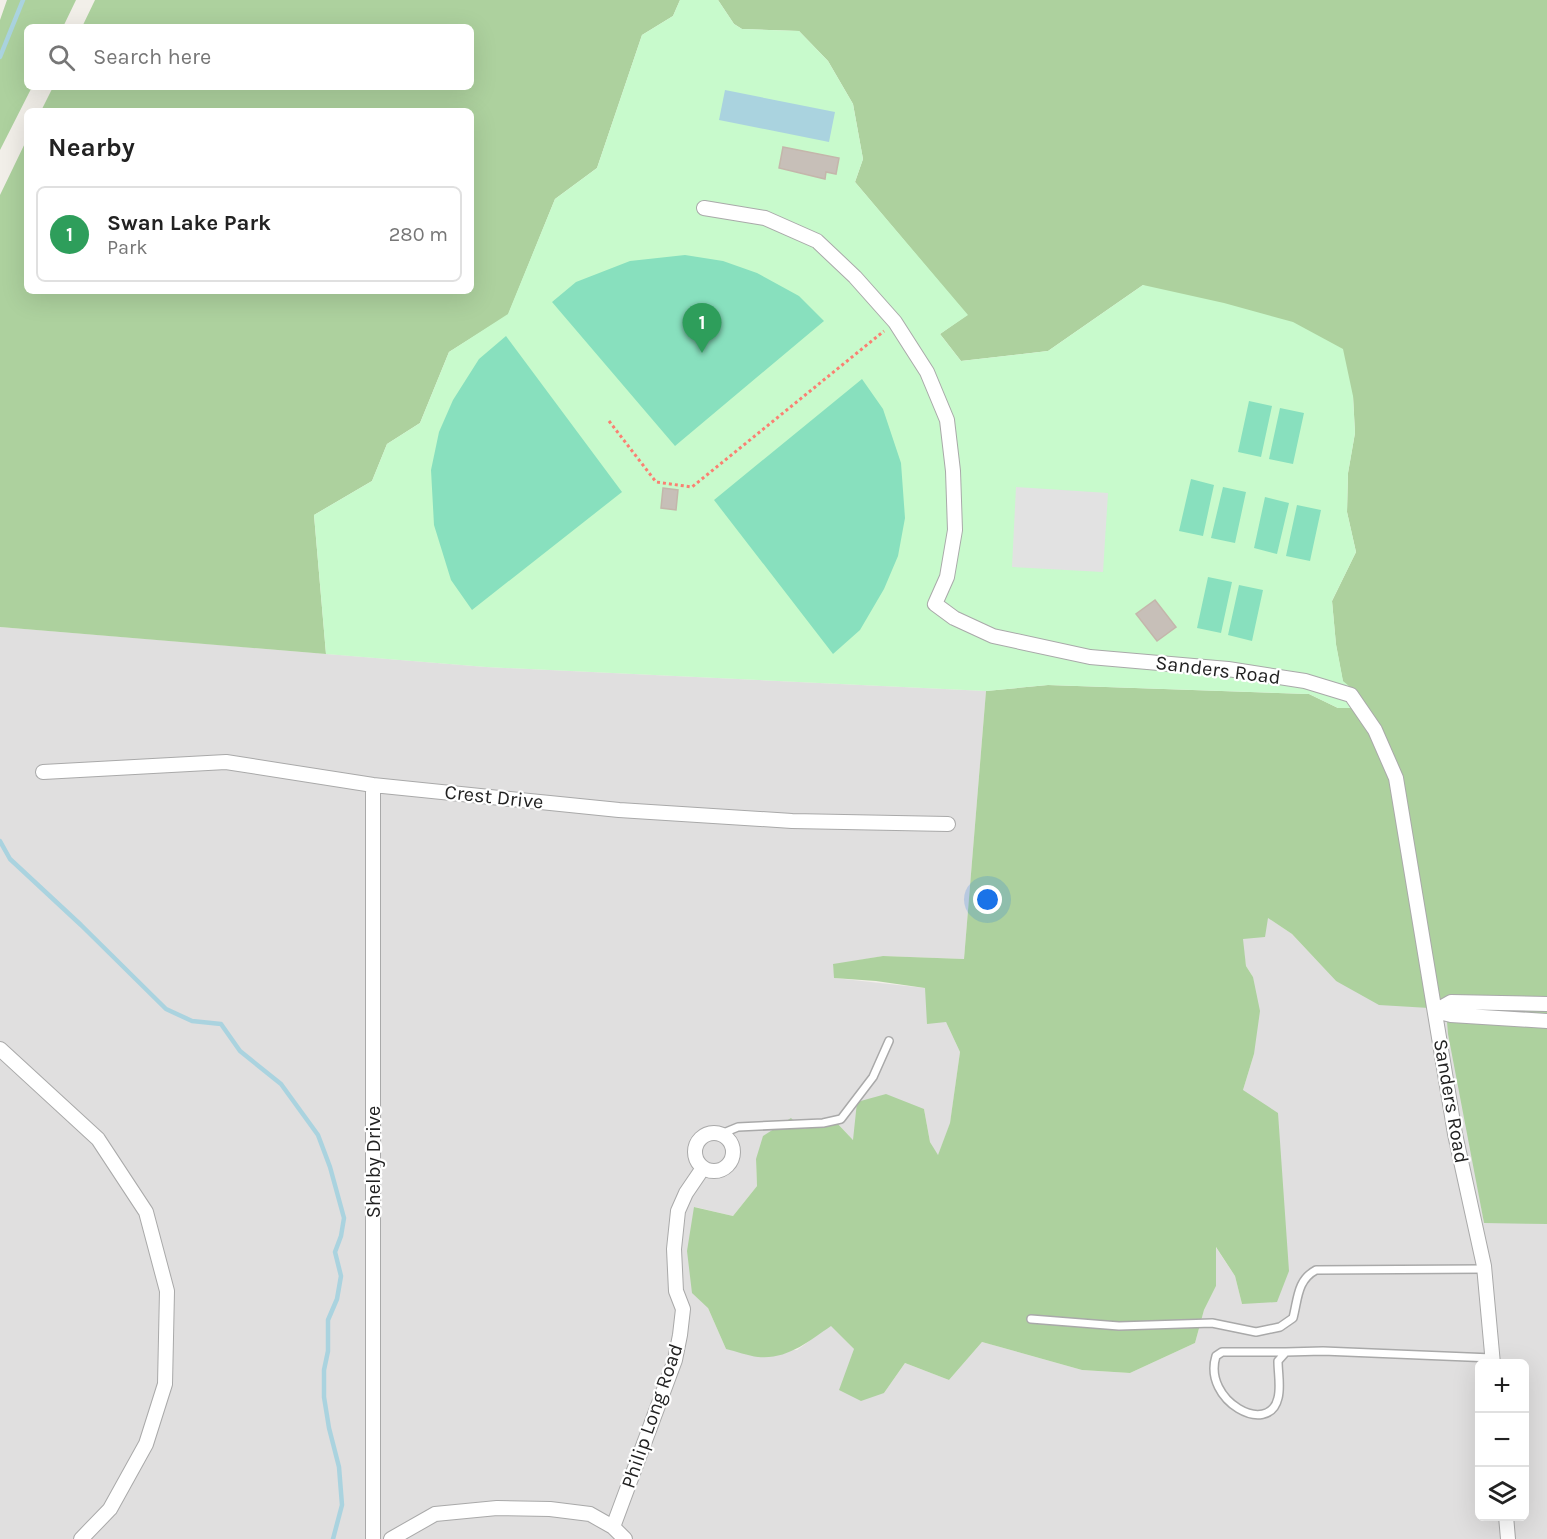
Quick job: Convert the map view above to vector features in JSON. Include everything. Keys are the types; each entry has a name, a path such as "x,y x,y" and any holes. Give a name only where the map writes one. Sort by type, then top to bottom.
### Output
{"street":[{"name":"Sanders Road","path":"704,208 765,218 817,241 855,277 895,322 927,372 947,420 953,471 955,530 947,577 935,603 954,618 993,636 1090,657 1228,669 1305,681 1351,694 1375,730 1396,778 1455,1134 1484,1269 1493,1359"},
{"name":"Crest Drive","path":"43,772 226,762 373,785 619,810 792,821 948,824"},
{"name":"Shelby Drive","path":"372,1539 373,785"},
{"path":"1435,1011 1451,1002 1547,1004"},
{"path":"1435,1011 1451,1015 1547,1021"},
{"path":"0,1049 98,1139 146,1212 167,1291 165,1384 146,1444 110,1509 81,1539"},
{"path":"721,1134 732,1144 733,1159 722,1170 715,1172 703,1168 696,1161 696,1146 706,1135 721,1134"},
{"name":"Philip Long Road","path":"613,1527 675,1360 683,1309 676,1291 674,1249 678,1211 703,1168"},
{"path":"391,1539 435,1514 497,1508 550,1509 590,1514 613,1527 625,1539"},
{"path":"1506,1521 1508,1539"}],"lane":[{"path":"721,1134 738,1127 823,1123 841,1119 873,1077 889,1041"},
{"path":"1031,1319 1119,1326 1212,1323 1256,1332 1280,1328 1293,1318 1299,1287 1306,1275 1316,1270 1484,1269"},
{"path":"1286,1352 1278,1361 1278,1399 1271,1410 1259,1415 1245,1414 1225,1397 1216,1384 1213,1364 1216,1356 1222,1352 1323,1351 1475,1359"}],"path":[{"path":"609,421 656,482 692,487 895,322"}],"shaded area":[{"path":"1016,487 1108,493 1103,572 1012,567"},
{"path":"0,627 486,667 986,691 964,959 883,956 833,965 835,978 925,988 946,1022 960,1052 950,1124 938,1156 930,1142 924,1109 853,1140 836,1122 802,1129 756,1159 757,1186 733,1216 695,1207 708,1308 726,1349 797,1350 831,1325 854,1349 884,1393 905,1363 949,1380 982,1342 1082,1370 1130,1373 1195,1343 1204,1310 1216,1286 1215,1246 1235,1276 1242,1304 1243,1090 1254,1054 1253,977 1246,966 1242,939 1267,917 1292,934 1336,981 1446,1009 1484,1222 1547,1224 1547,1539 0,1539"}],"green space":[{"path":"7,0 76,0 64,24 24,24 24,90 30,90 0,150 0,20"},
{"path":"95,0 680,0 673,16 642,35 597,168 555,199 508,315 449,352 420,423 387,444 372,481 314,515 326,654 0,627 0,195 24,145 24,294 474,294 474,108 42,108 52,90 474,90 474,24 83,24"},
{"path":"680,0 718,0 734,24 742,29 799,31 828,61 853,104 863,159 855,182 968,315 940,334 961,361 1048,351 1143,285 1224,303 1293,322 1343,349 1353,396 1355,433 1348,473 1347,512 1356,552 1332,601 1336,644 1343,681 1356,692 1352,708 1338,708 1309,694 1048,685 986,691 486,667 326,654 314,515 372,481 387,444 420,423 449,352 508,314 555,199 597,168 642,35 673,16"},
{"path":"718,0 1547,0 1547,1224 1484,1223 1448,1034 1446,1009 1379,1005 1336,981 1292,934 1268,918 1265,937 1243,939 1246,966 1253,977 1260,1011 1254,1054 1243,1090 1278,1113 1289,1271 1277,1302 1242,1304 1235,1276 1216,1247 1216,1286 1204,1310 1195,1343 1130,1373 1082,1370 982,1342 949,1380 905,1363 884,1393 861,1401 839,1390 854,1349 831,1326 806,1343 779,1356 750,1356 726,1349 708,1308 692,1293 687,1251 694,1207 733,1216 757,1186 756,1159 763,1136 791,1118 802,1129 836,1122 853,1140 857,1102 886,1094 924,1109 930,1142 938,1155 950,1123 960,1052 946,1022 927,1024 925,988 834,978 833,964 883,956 964,959 986,691 1048,685 1309,694 1338,708 1351,708 1336,645 1332,601 1356,552 1347,512 1348,473 1355,433 1353,396 1143,285 1048,351 961,361 940,334 967,315 855,182 863,159 853,104 828,61 799,31 742,29 734,24"},
{"path":"685,255 723,261 757,273 799,296 824,321 675,446 552,302 576,282 630,261"},
{"path":"506,336 622,492 472,610 451,580 434,525 431,470 439,432 453,400 479,359"},
{"path":"862,379 883,409 901,463 905,518 898,556 884,589 860,630 833,654 714,500"},
{"path":"1249,401 1272,406 1261,457 1238,452"},
{"path":"1280,408 1304,413 1293,464 1269,459"},
{"path":"1191,479 1214,485 1203,536 1179,531"},
{"path":"1223,487 1246,492 1235,543 1211,538"},
{"path":"1265,497 1289,503 1277,554 1254,548"},
{"path":"1297,505 1321,510 1310,561 1286,556"},
{"path":"1208,577 1232,582 1221,633 1197,628"},
{"path":"1239,585 1263,590 1252,641 1228,635"}],"water":[{"path":"725,90 835,112 829,142 719,120"}],"building":[{"path":"783,147 839,158 836,174 826,172 825,179 779,168"},
{"path":"663,488 678,490 676,510 661,508"},
{"path":"1155,600 1176,627 1157,641 1136,614"}],"waterway":[{"path":"0,57 23,0"},
{"path":"0,841 10,859 166,1009 192,1021 221,1024 240,1051 281,1084 318,1135 330,1167 344,1218 335,1252 341,1276 337,1299 328,1320 328,1351 324,1370 324,1397 339,1467 342,1505 333,1539"}],"place":[{"name":"Swan Lake Park","path":"702,353"}]}
